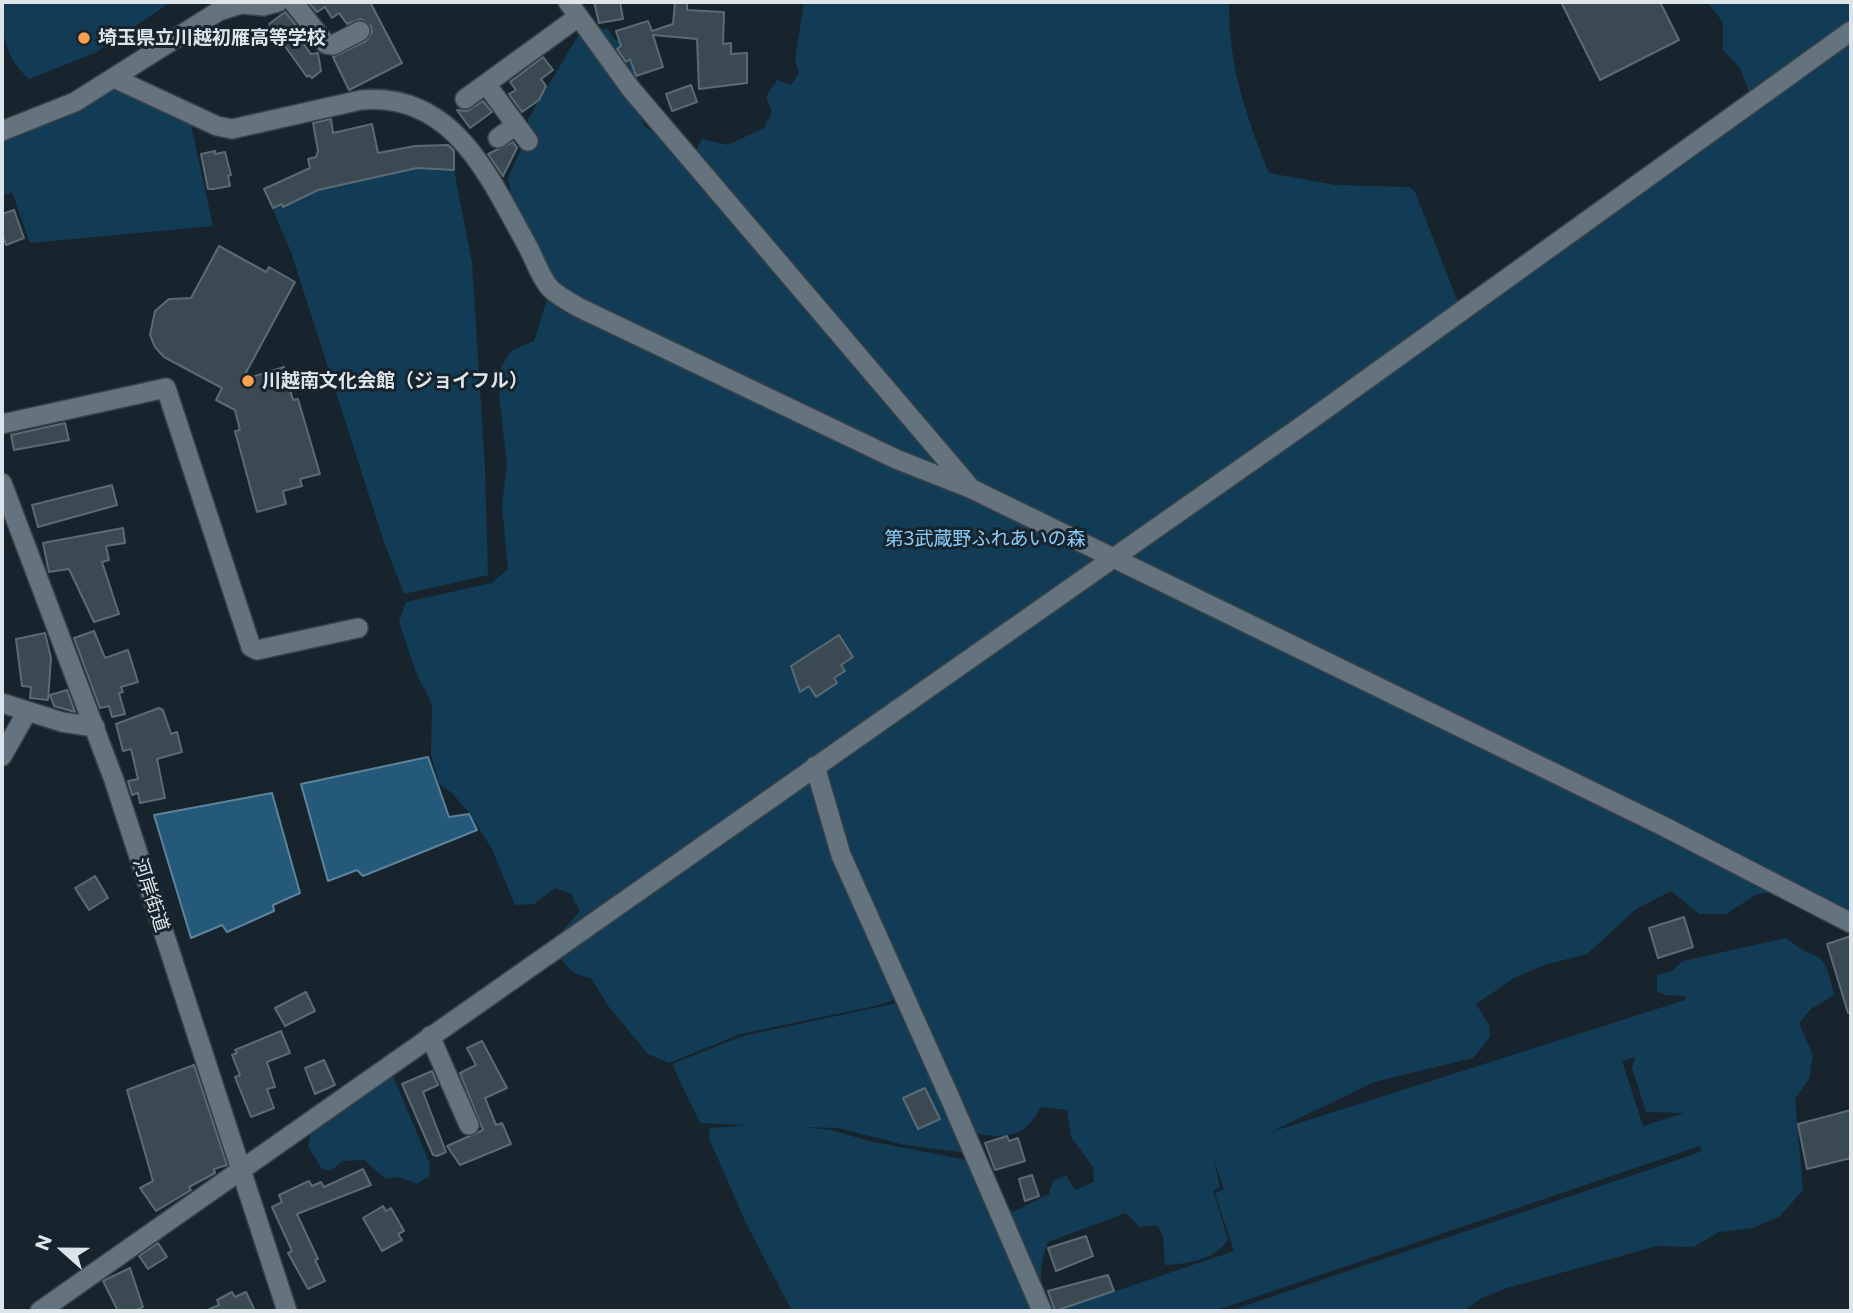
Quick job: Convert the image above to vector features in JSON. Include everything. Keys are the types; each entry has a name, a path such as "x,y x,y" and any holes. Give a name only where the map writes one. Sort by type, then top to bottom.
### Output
{"street":[{"path":"2,131 75,102 116,79 219,11 242,4 262,6 278,2"},
{"path":"293,2 326,44 333,45 360,31"},
{"path":"465,99 573,9 631,89 972,489"},
{"path":"40,1311 1114,559 1851,31"},
{"path":"116,79 217,126 232,129 361,100 391,100 423,110 447,125 469,149 550,289 578,307 896,458 972,489 1630,810 1851,923"},
{"path":"486,84 528,141"},
{"path":"498,138 516,125"},
{"path":"2,424 166,388 251,647 257,650 358,628"},
{"name":"河岸街道","path":"2,483 95,727 287,1311"},
{"path":"2,703 82,727 95,727"},
{"path":"2,756 27,712"},
{"path":"815,766 841,855 1042,1311"},
{"path":"430,1036 469,1125"}],"green space":[{"path":"2,2 171,2 95,53 29,79 9,53"},
{"name":"第3武蔵野ふれあいの森","path":"804,2 1229,2 1235,68 1253,131 1269,173 1335,185 1409,187 1415,192 1463,315 1851,42 1851,916 1804,889 1757,894 1726,914 1699,914 1671,891 1636,909 1587,954 1544,965 1514,978 1476,1004 1489,1025 1490,1037 1473,1058 1374,1082 1271,1132 1685,1000 1685,996 1665,995 1657,991 1657,975 1672,971 1683,961 1786,938 1823,961 1834,995 1811,1009 1799,1023 1813,1056 1809,1079 1795,1099 1803,1190 1780,1216 1753,1228 1719,1232 1693,1247 1657,1246 1507,1288 1480,1299 1464,1311 1229,1311 1663,1165 1702,1151 1700,1146 1214,1311 1057,1311 1234,1251 1215,1193 1224,1189 1214,1160 1220,1187 1213,1191 1228,1239 1216,1252 1200,1260 1165,1265 1163,1236 1157,1225 1140,1227 1126,1213 1048,1242 1041,1276 1048,1311 792,1311 746,1223 709,1138 710,1128 749,1125 700,1123 672,1064 743,1036 902,1002 968,1153 905,1145 838,1128 804,1127 831,1130 869,1141 972,1161 1003,1217 1049,1194 1053,1181 1066,1175 1075,1190 1094,1182 1093,1167 1071,1137 1067,1110 1041,1107 1028,1125 1005,1136 973,1133 909,995 875,1006 740,1034 669,1063 648,1054 609,1007 591,978 571,970 552,942 580,911 571,894 555,888 534,904 515,905 492,849 470,814 452,793 439,784 431,755 432,704 417,675 399,622 406,602 492,583 508,569 502,505 507,464 499,396 501,367 511,351 534,341 547,300 539,250 512,199 508,178 529,131 528,119 581,31 608,29 614,39 622,43 636,68 637,103 644,126 677,147 689,163 702,139 728,145 764,128 772,112 766,97 777,80 791,85 799,73 795,60","holes":["1635,1057 1632,1068 1646,1112 1684,1113 1643,1126 1622,1061"]},
{"path":"1707,2 1851,2 1851,26 1751,96 1740,68 1723,50 1723,22"},
{"path":"117,89 191,125 213,226 30,243 12,192 2,196 2,138 85,106"},
{"path":"454,145 454,170 472,263 485,470 488,575 404,594 384,542 291,252 264,189 333,163 357,157 405,148"},
{"path":"384,1076 393,1076 430,1164 429,1176 417,1184 399,1177 386,1179 364,1160 342,1161 331,1171 322,1169 308,1147 313,1125"}],"shaded area":[{"path":"428,757 449,817 469,814 477,830 363,876 357,870 328,881 301,784"},
{"path":"272,793 300,893 273,905 274,911 227,932 222,925 191,938 154,815"}],"building":[{"path":"308,2 370,2 402,63 349,90 333,57 366,41 372,32 371,26 361,19 347,24 339,13 332,18 325,7 317,12"},
{"path":"594,2 620,2 623,19 599,23"},
{"path":"675,2 687,2 687,10 724,12 723,44 731,43 731,54 747,53 747,83 699,89 697,39 653,35 663,67 636,76 630,59 626,62 617,49 621,46 616,31 648,21 652,31 673,24"},
{"path":"1561,2 1660,2 1679,40 1600,80"},
{"path":"285,12 299,29 295,32 311,54 318,53 321,71 312,78 309,75 307,77 269,24"},
{"path":"543,57 553,70 541,79 546,86 539,100 522,112 509,94 516,90 510,82"},
{"path":"691,85 697,102 672,111 666,94"},
{"path":"483,101 492,112 470,128 457,110 467,111"},
{"path":"331,119 333,133 372,124 378,153 415,146 448,145 454,151 454,170 417,168 318,190 283,207 282,204 273,208 264,189 310,168 308,159 316,157 318,151 313,123"},
{"path":"513,142 517,148 503,176 488,154"},
{"path":"215,151 215,154 225,152 231,175 228,176 230,186 208,189 201,154"},
{"path":"14,210 24,238 6,245 2,234 2,214"},
{"name":"川越南文化会館（ジョイフル）","path":"219,246 266,272 269,267 295,282 242,380 284,367 293,400 298,399 320,474 300,479 302,486 283,491 286,504 257,512 235,431 240,430 235,410 216,400 222,388 164,357 155,347 150,335 155,311 169,299 191,298"},
{"path":"65,423 69,440 14,450 11,435"},
{"path":"112,485 117,505 38,527 32,505"},
{"path":"123,528 125,543 106,546 109,560 102,562 119,614 94,622 69,569 49,572 43,543"},
{"path":"94,631 105,658 128,650 138,682 121,687 123,692 119,693 125,714 112,717 109,706 100,708 74,638"},
{"path":"45,633 51,658 48,700 30,698 31,687 22,686 16,639"},
{"path":"839,635 853,657 841,665 845,671 834,678 837,683 816,697 809,686 800,692 791,666"},
{"path":"67,690 75,712 54,706 50,695"},
{"path":"159,708 163,710 171,734 177,732 182,752 157,759 165,798 140,803 138,793 132,795 128,781 138,779 131,749 123,751 116,724"},
{"path":"95,876 108,898 89,910 75,888"},
{"path":"1684,917 1693,947 1658,958 1649,928"},
{"path":"1851,936 1851,1012 1848,1013 1827,944"},
{"path":"306,992 315,1011 285,1026 275,1008"},
{"path":"281,1031 290,1053 267,1062 275,1087 267,1089 274,1108 251,1117 235,1077 240,1075 232,1055 237,1053 235,1050"},
{"path":"482,1041 507,1088 485,1098 496,1125 502,1123 511,1144 460,1165 447,1146 483,1130 460,1073 476,1065 467,1048"},
{"path":"324,1060 335,1085 315,1094 305,1068"},
{"path":"194,1065 227,1165 214,1169 215,1173 189,1187 191,1190 156,1211 140,1188 153,1181 127,1090"},
{"path":"432,1071 438,1085 423,1092 446,1152 437,1156 433,1155 402,1084"},
{"path":"925,1088 940,1119 918,1129 903,1098"},
{"path":"1851,1110 1851,1158 1807,1169 1798,1124"},
{"path":"1007,1136 1009,1141 1018,1138 1025,1161 995,1170 985,1143"},
{"path":"363,1169 371,1185 297,1214 325,1281 308,1289 288,1253 292,1251 272,1207 282,1202 279,1195 309,1181 312,1186 321,1182 324,1187"},
{"path":"1032,1175 1039,1196 1025,1201 1019,1179"},
{"path":"383,1206 386,1211 391,1208 404,1231 398,1234 402,1240 382,1251 363,1218"},
{"path":"1086,1236 1093,1256 1056,1271 1048,1248"},
{"path":"158,1243 167,1257 148,1269 139,1256"},
{"path":"130,1268 143,1307 134,1311 118,1311 103,1281"},
{"path":"1108,1275 1114,1291 1055,1311 1048,1291"},
{"path":"232,1292 235,1297 246,1292 255,1311 205,1311 219,1305 217,1300"}],"place":[{"name":"埼玉県立川越初雁高等学校","path":"84,38"},
{"name":"川越南文化会館（ジョイフル）","path":"248,381"}]}
